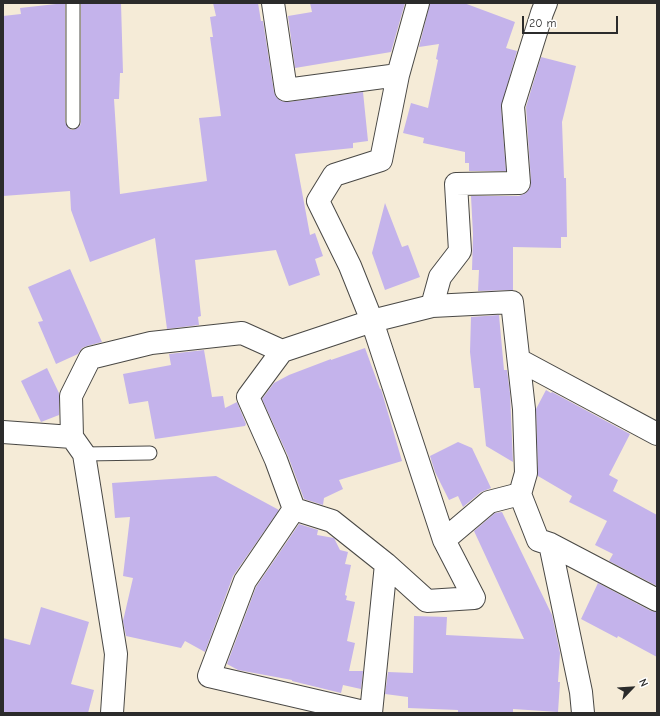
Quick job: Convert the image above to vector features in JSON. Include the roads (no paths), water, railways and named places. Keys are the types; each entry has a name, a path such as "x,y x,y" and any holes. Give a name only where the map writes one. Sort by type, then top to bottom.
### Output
{"street":[{"path":"273,3 286,90 398,75"},
{"path":"294,509 332,521 386,564 427,601 474,598 444,540 372,321 350,266 318,200 334,175 381,160 398,75 418,3"},
{"path":"432,306 440,277 460,251 456,184 519,182 513,106 546,3"},
{"path":"294,509 276,460 248,397 282,350 372,321 432,306 512,302 524,409 526,472 520,494 538,540 550,544 657,600"},
{"path":"112,713 116,654 78,446 71,396 90,358 151,343 242,333 282,350"},
{"path":"519,360 657,434"},
{"path":"3,432 78,446"},
{"path":"444,540 489,502 520,494"},
{"path":"294,509 246,581 209,676 370,713 386,564"},
{"path":"550,544 581,692 583,713"}],"lane":[{"path":"73,3 73,122"},
{"path":"78,446 150,453"}]}
